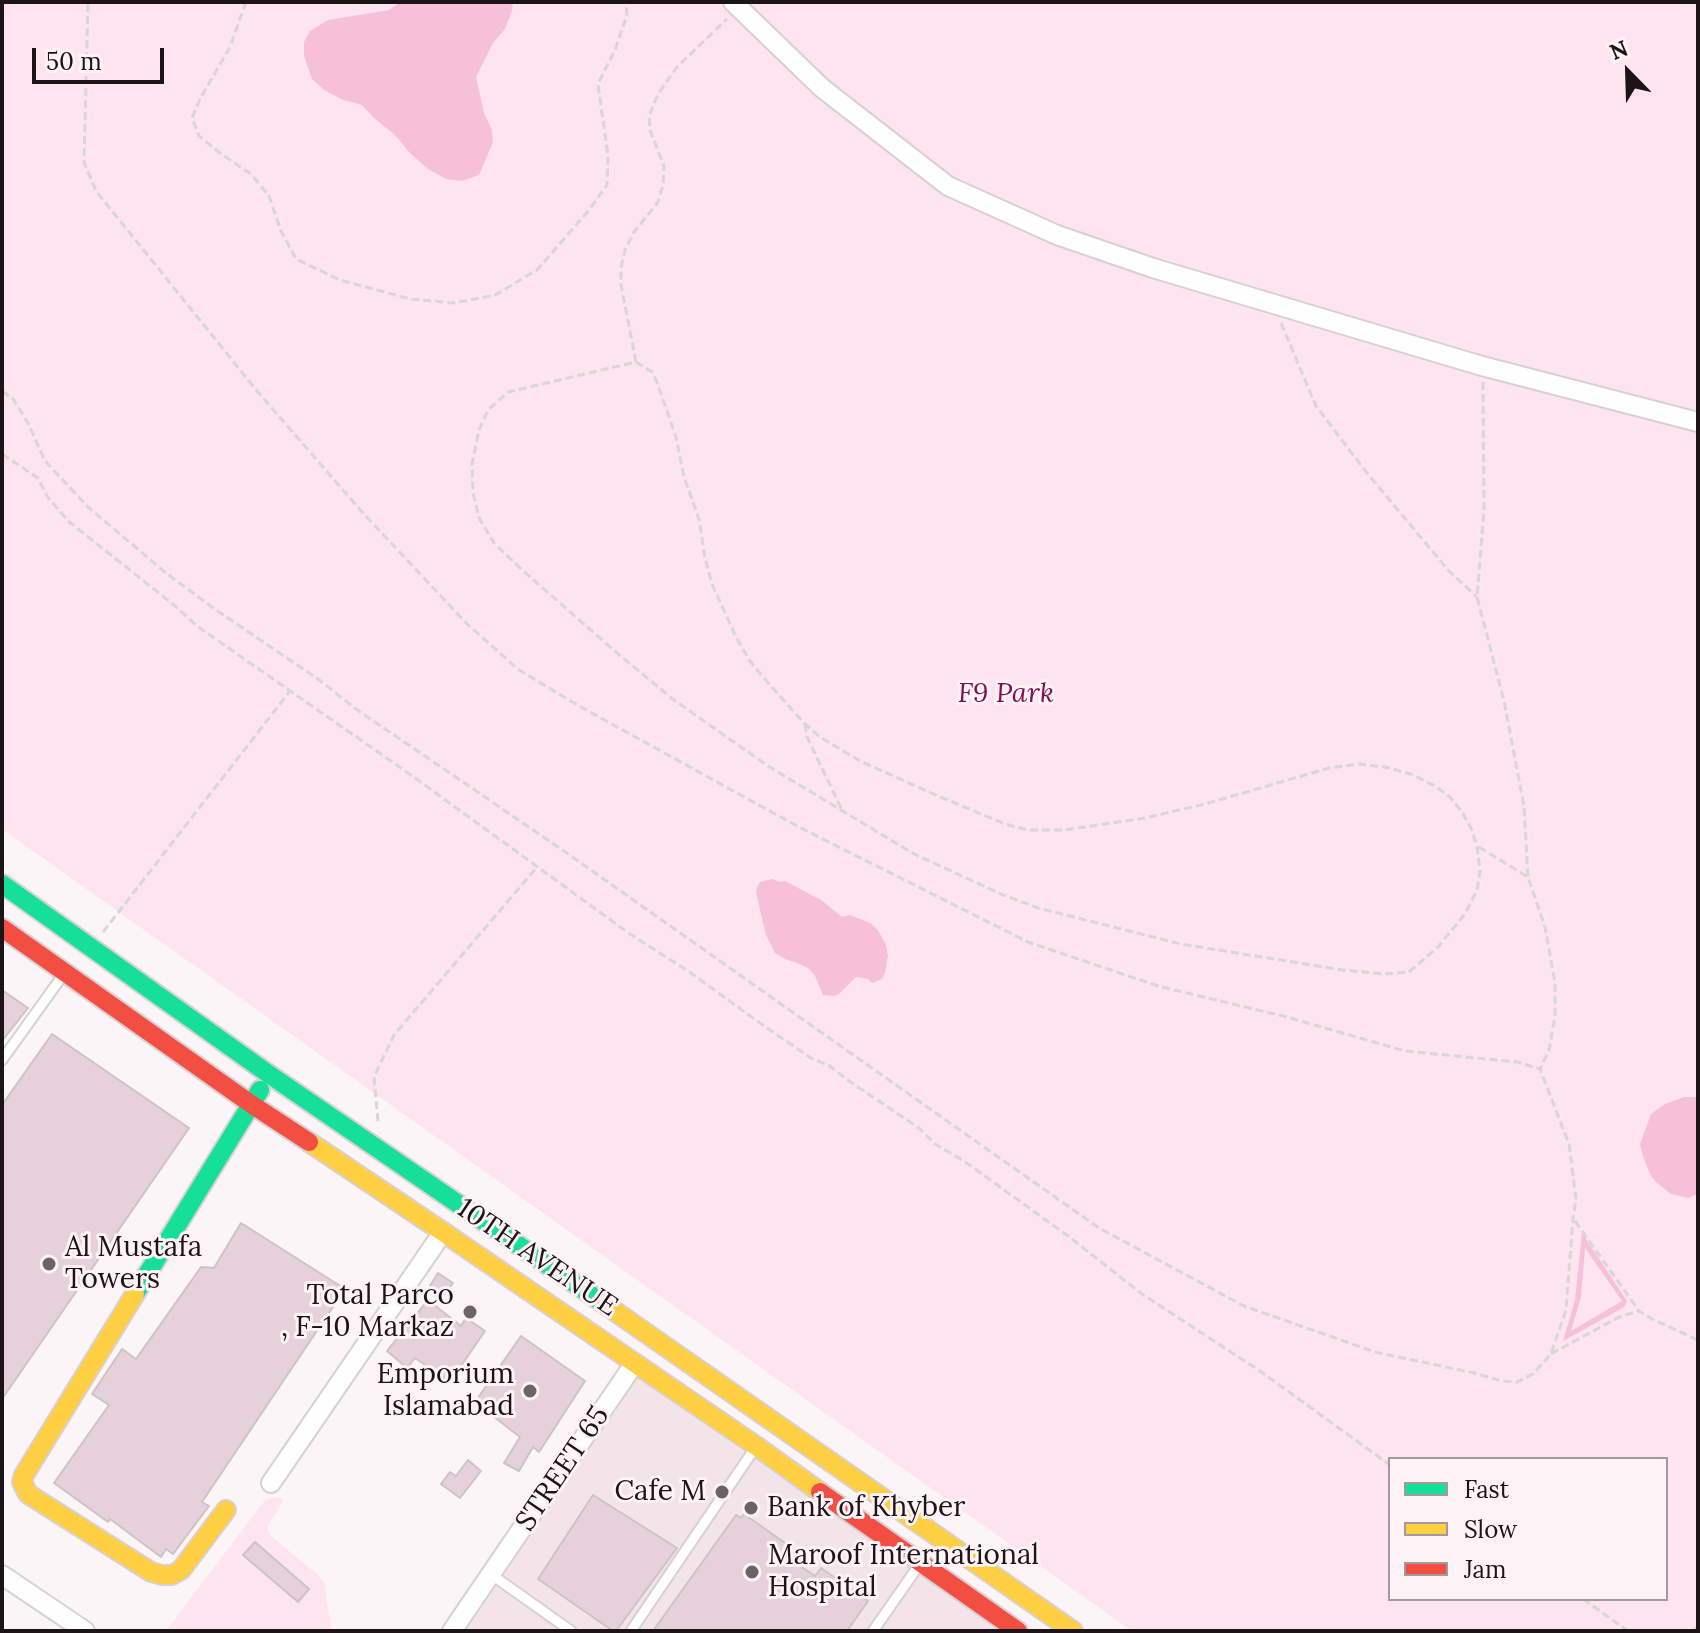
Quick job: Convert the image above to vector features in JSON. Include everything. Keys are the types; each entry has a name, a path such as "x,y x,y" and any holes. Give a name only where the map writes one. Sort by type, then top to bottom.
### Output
{"main road":[{"name":"10TH AVENUE","path":"2,884 270,1075 1073,1631"},
{"name":"10TH AVENUE","path":"2,928 251,1104 756,1446 1018,1631"},
{"path":"226,1510 181,1570 172,1575 162,1575 151,1572 28,1494 22,1482 270,1075"},
{"path":"825,1496 841,1470"}],"street":[{"path":"735,5 822,88 948,186 1057,235 1153,268 1482,366 1698,422"},
{"path":"271,1483 443,1232"},
{"name":"STREET 65","path":"452,1631 634,1364"},
{"path":"2,1575 85,1631"}],"lane":[{"path":"2,1060 65,973"},
{"path":"631,1631 756,1446"},
{"path":"873,1631 920,1564"},
{"path":"492,1575 571,1631"}],"path":[{"path":"88,2 84,162 96,191 257,391 363,513 467,624 519,670 797,826 1028,942 1158,986 1287,1017 1405,1051 1517,1062 1540,1069"},
{"path":"246,2 230,47 192,118 199,136 251,174 269,196 281,231 296,259 340,280 410,299 454,303 495,295 537,270 607,185 608,156 598,84 615,50 627,15 626,2"},
{"path":"636,362 621,285 621,268 634,232 658,202 663,185 664,166 650,130 649,116 658,94 677,67 735,5"},
{"path":"1273,304 1316,406 1449,571 1477,597"},
{"path":"636,362 652,372 676,437 684,477 699,519 705,558 722,610 750,661 805,724 820,737 860,761 984,816 1028,830 1064,830 1145,818 1329,768 1360,764 1385,767 1411,774 1435,786 1450,797 1462,812 1477,846 1480,871 1477,890 1465,914 1438,947 1409,972 1384,974 1305,965 1181,944 1038,908 914,854 768,766 674,700 494,543 479,518 473,492 472,464 479,430 488,410 508,392 636,362"},
{"path":"1482,366 1484,510 1477,597 1504,701 1524,806 1528,877 1545,927 1555,983 1555,1016 1549,1050 1540,1069 1569,1144 1576,1199 1566,1310 1551,1354"},
{"path":"2,391 13,399 28,423 45,461 88,507 166,573 1099,1228 1244,1306 1375,1352 1502,1381 1517,1382 1533,1374 1551,1354 1619,1317 1639,1311"},
{"path":"2,454 38,478 47,496 68,521 197,626 460,810 630,934 919,1128 935,1144 964,1161 1068,1236 1142,1294 1260,1371 1388,1464"},
{"path":"91,948 290,691"},
{"path":"805,724 807,737 843,813"},
{"path":"1477,846 1528,877"},
{"path":"378,1149 379,1115 374,1077 394,1035 537,867"},
{"path":"1573,1219 1639,1311 1698,1340"},
{"path":"1586,1601 1628,1631"},
{"path":"1694,1631 1698,1626"}],"shaded area":[{"path":"400,2 513,2 505,29 493,43 476,77 493,142 479,175 462,181 446,179 428,169 362,105 343,100 312,79 304,56 304,42 310,31 328,20 389,10"},
{"path":"772,879 785,881 821,900 842,917 850,915 878,930 888,956 882,979 872,983 856,977 839,994 823,995 808,968 775,953 766,935 756,893 760,882"},
{"path":"1684,1097 1698,1097 1698,1194 1688,1198 1671,1194 1656,1182 1640,1144 1651,1114 1665,1104"},
{"path":"1582,1233 1627,1301 1621,1309 1563,1341 1575,1300","holes":["1585,1248 1622,1301 1571,1331 1581,1297"]},
{"path":"637,1377 1000,1631 465,1631"}],"green space":[{"name":"F9 Park","path":"2,2 1698,2 1698,1631 1132,1631 2,829"},
{"path":"276,1497 283,1501 268,1531 324,1583 332,1631 166,1631 265,1500"}],"building":[{"path":"2,990 28,1008 2,1041"},
{"name":"Al Mustafa Towers","path":"52,1034 189,1128 2,1399 2,1105"},
{"path":"241,1223 345,1289 202,1502 209,1506 173,1554 166,1549 161,1557 54,1483 109,1405 92,1394 122,1349 136,1359 201,1267 214,1268"},
{"path":"438,1273 453,1283 444,1295 430,1286"},
{"path":"428,1300 461,1326 466,1318 485,1331 450,1382 415,1358 407,1368 387,1351"},
{"name":"Emporium Islamabad","path":"521,1336 585,1381 539,1452 533,1447 519,1471 504,1463 520,1437 475,1402"},
{"path":"468,1460 481,1471 460,1498 441,1484 450,1472 456,1476"},
{"path":"593,1495 677,1548 616,1631 538,1579"},
{"name":"Maroof International Hospital","path":"744,1514 792,1548 786,1556 815,1576 821,1568 868,1601 847,1631 653,1631 736,1515 741,1518"},
{"path":"255,1542 309,1589 298,1602 243,1555"}],"traffic: fast":[{"path":"2,884 270,1075 603,1303"},
{"path":"135,1294 260,1090"}],"traffic: slow":[{"path":"309,1142 820,1492"},
{"path":"135,1294 22,1482 28,1494 151,1572 162,1575 172,1575 181,1570 226,1510"},
{"path":"603,1303 1073,1631"}],"traffic: jam":[{"path":"2,928 309,1142"},
{"path":"820,1492 1018,1631"}],"place":[{"name":"Al Mustafa Towers","path":"49,1264"},
{"name":"Total Parco , F-10 Markaz","path":"470,1312"},
{"name":"Emporium Islamabad","path":"530,1391"},
{"name":"Cafe M","path":"722,1492"},
{"name":"Bank of Khyber","path":"751,1508"},
{"name":"Maroof International Hospital","path":"752,1572"}]}
